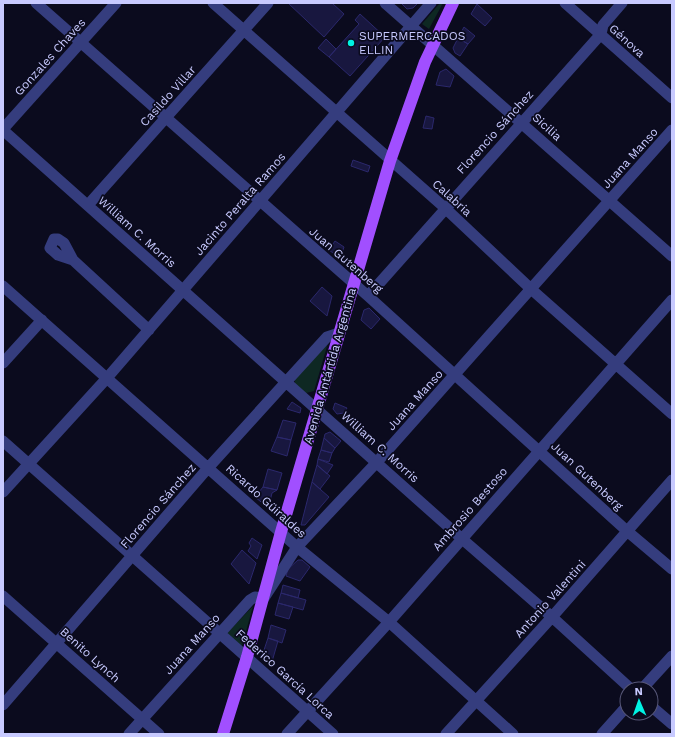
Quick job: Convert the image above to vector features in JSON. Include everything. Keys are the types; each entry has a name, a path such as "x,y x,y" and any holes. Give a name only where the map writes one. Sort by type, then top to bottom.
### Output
{"main road":[{"name":"Avenida Antártida Argentina","path":"223,734 247,657 281,532 390,161 432,45 453,3"}],"street":[{"name":"Juan Gutenberg","path":"36,3 368,296 627,531 672,569"},
{"name":"Gonzales Chaves","path":"3,129 116,3"},
{"name":"Calabria","path":"213,3 445,208 531,289 672,414"},
{"name":"Casildo Villar","path":"88,206 268,3"},
{"name":"Sicilia","path":"385,3 672,256"},
{"name":"Jacinto Peralta Ramos","path":"3,492 27,463 107,378 431,3"},
{"name":"Génova","path":"565,3 672,98"},
{"name":"Florencio Sánchez","path":"368,296 521,122 601,34 603,25 622,3"},
{"name":"William C. Morris","path":"3,129 622,681"},
{"name":"Juana Manso","path":"129,734 250,600 254,597 264,598 297,547 377,462 672,130"},
{"path":"73,260 149,330"},
{"name":"Ricardo Güiraldes","path":"3,286 297,547 388,622 513,734"},
{"name":"Ambrosio Bestoso","path":"287,734 388,622 672,300"},
{"path":"3,363 42,320"},
{"name":"Florencio Sánchez","path":"3,705 208,468 326,337 339,333"},
{"name":"Federico García Lorca","path":"3,441 307,712 334,734"},
{"name":"Antonio Valentini","path":"446,734 552,617 672,480"},
{"name":"Benito Lynch","path":"3,596 158,734"},
{"path":"649,681 672,656"},
{"path":"659,713 672,724"},
{"path":"602,734 619,715"}],"green space":[{"path":"440,3 443,3 429,29 422,24"},
{"path":"328,343 314,391 306,393 295,384 295,379"},
{"path":"253,606 242,646 238,645 227,633"}],"building":[{"path":"288,3 332,3 344,14 324,37"},
{"path":"401,3 418,3 413,8 407,9"},
{"path":"477,4 492,18 485,26 471,14"},
{"path":"360,14 385,37 350,76 329,57 359,24 355,20"},
{"path":"464,27 475,36 468,44 458,38"},
{"path":"458,38 468,44 460,56 455,53 453,48"},
{"path":"326,39 336,49 329,57 318,48"},
{"path":"446,69 454,76 450,87 436,85 440,72"},
{"path":"426,116 434,118 432,129 423,128"},
{"path":"353,160 370,166 368,172 351,166"},
{"path":"335,241 344,247 341,256 337,256 329,250"},
{"path":"322,287 332,296 327,316 310,301"},
{"path":"369,308 380,319 371,329 361,320 364,310"},
{"path":"292,402 301,408 300,413 287,409"},
{"path":"335,403 347,408 344,413 337,414 333,409"},
{"path":"283,420 296,423 291,440 277,437"},
{"path":"330,432 341,441 335,448 324,438 325,434"},
{"path":"277,437 291,440 287,456 271,451"},
{"path":"324,438 335,448 332,453 321,450"},
{"path":"321,450 332,453 329,462 318,459"},
{"path":"318,459 333,465 327,474 317,465"},
{"path":"317,465 330,476 320,489 312,482"},
{"path":"268,469 282,473 277,490 263,487"},
{"path":"312,482 329,497 305,525 301,525"},
{"path":"263,487 277,490 272,493 269,505 266,506 255,497"},
{"path":"252,538 262,545 257,559 248,551 251,546 249,543"},
{"path":"242,550 256,563 249,584 231,564"},
{"path":"298,560 302,560 310,567 300,581 286,576 288,569"},
{"path":"283,585 300,590 298,598 281,593"},
{"path":"281,593 306,600 303,610 278,603"},
{"path":"278,603 293,607 289,619 275,615"},
{"path":"271,625 286,630 282,643 268,638"},
{"path":"268,638 278,641 271,665 264,661 262,656"}],"place":[{"name":"SUPERMERCADOS ELLIN","path":"351,43"}]}
